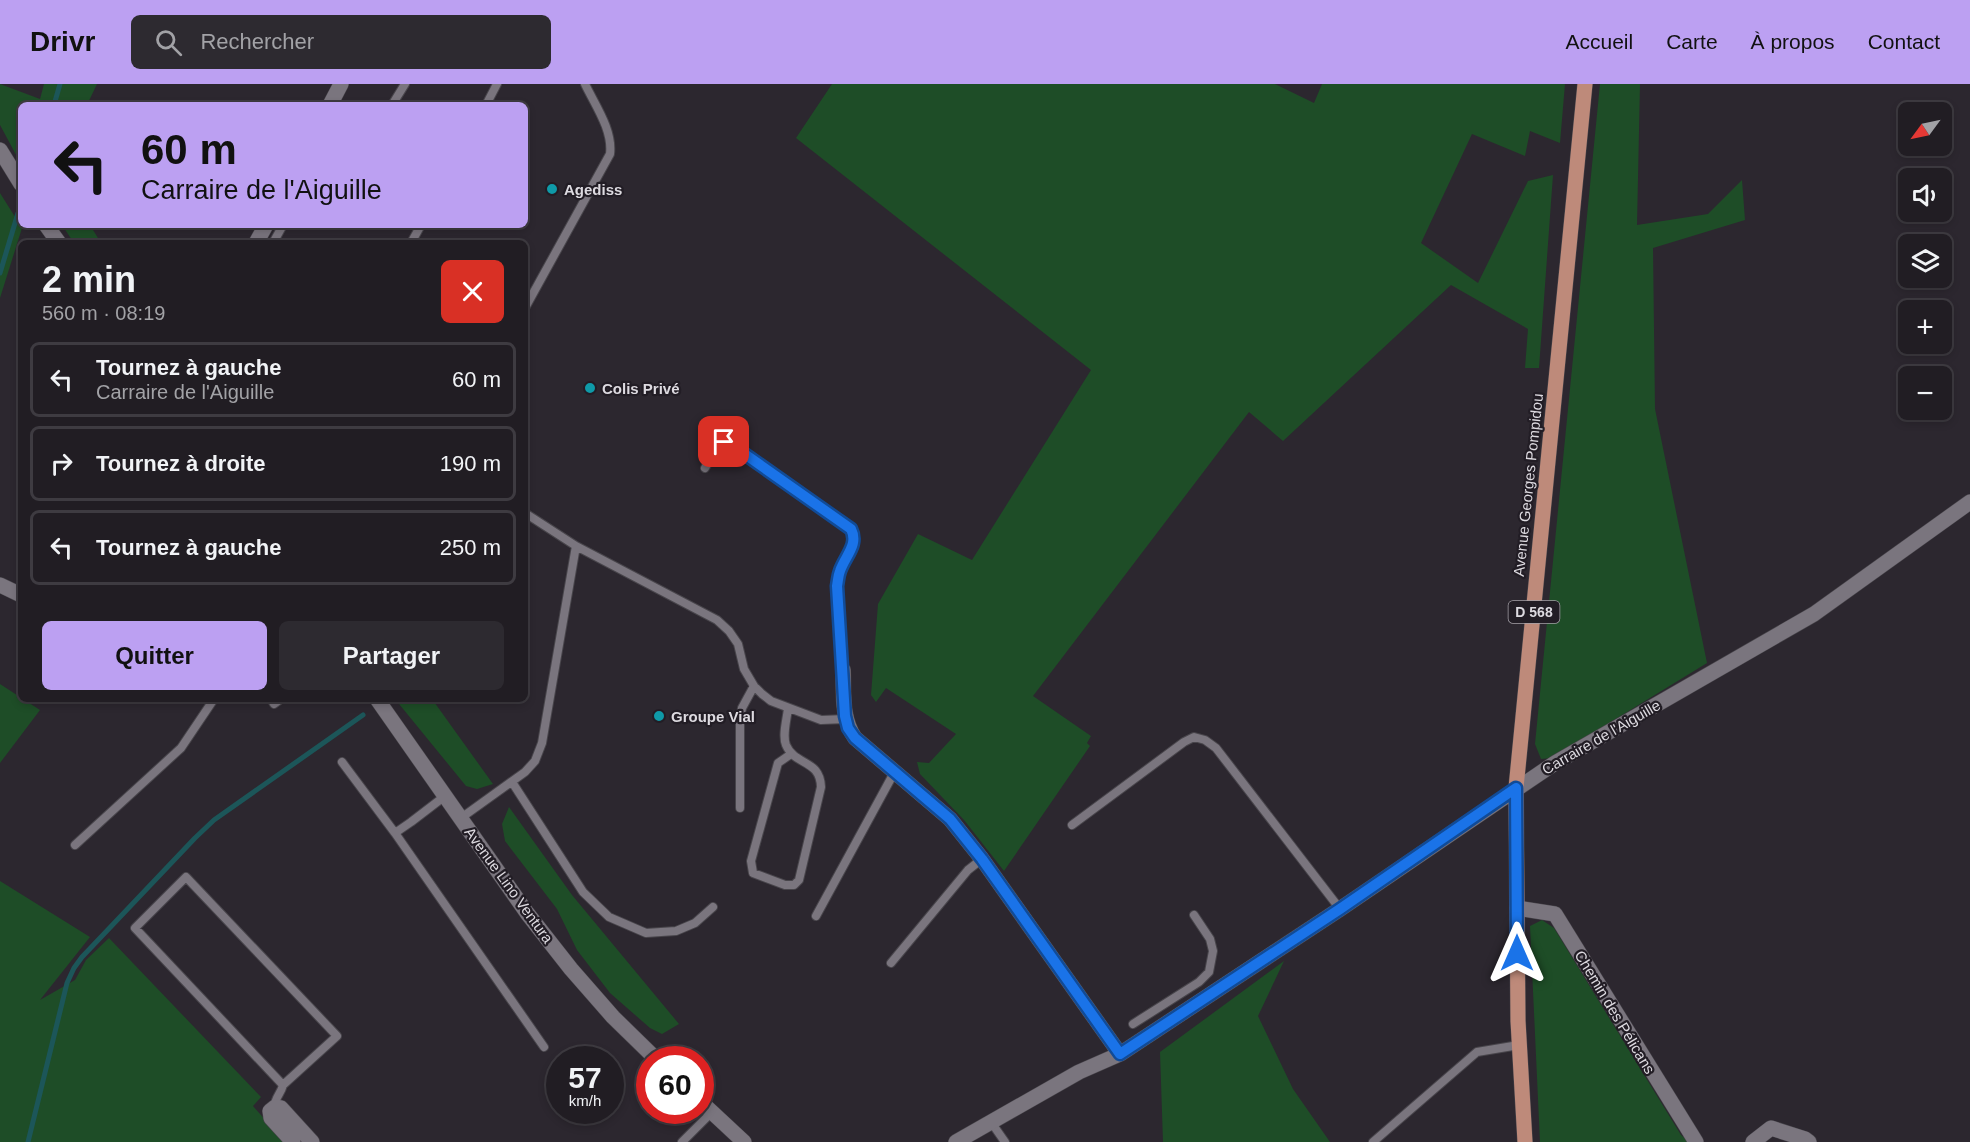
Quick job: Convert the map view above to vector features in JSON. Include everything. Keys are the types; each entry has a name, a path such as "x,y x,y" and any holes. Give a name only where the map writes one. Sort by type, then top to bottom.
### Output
{"main road":[{"name":"Avenue Georges Pompidou","path":"1525,1142 1519,1045 1516,788 1585,84"}],"street":[{"path":"332,102 342,84"},
{"path":"0,150 18,179"},
{"name":"Carraire de l'Aiguille","path":"956,1142 1079,1072 1120,1054 1340,909 1555,763 1814,614 1970,502"},
{"path":"0,585 18,594"},
{"path":"843,670 846,720 855,738 950,819 982,859 1120,1054"},
{"name":"Avenue Lino Ventura","path":"379,702 527,914 613,1017 643,1046"},
{"name":"Chemin des Pélicans","path":"1517,908 1555,914 1696,1142"},
{"path":"293,1142 271,1118 270,1111 275,1107 281,1108 312,1142"},
{"path":"714,1114 744,1142"},
{"path":"1753,1142 1770,1128 1809,1142"}],"lane":[{"path":"394,102 405,84"},
{"path":"488,102 497,84"},
{"path":"528,303 610,154 611,144 608,132 585,84"},
{"path":"705,468 720,445 724,442 729,443 851,529 854,542 839,573 837,586 843,670"},
{"path":"528,515 576,546 717,620 738,644 744,669 754,686 771,701 821,720 846,720"},
{"path":"461,818 512,782 535,761 542,743 576,546"},
{"path":"740,808 740,720 742,708 754,686"},
{"path":"75,845 181,748 212,702"},
{"path":"788,708 786,745 791,754 815,769 820,777 821,787 799,880 794,885 785,885 753,873 751,861 778,763 791,754"},
{"path":"1072,825 1184,742 1194,737 1205,740 1216,748 1340,909"},
{"path":"342,762 395,832 544,1047"},
{"path":"816,916 895,771"},
{"path":"512,782 583,892 609,917 646,933 676,931 695,923 713,907"},
{"path":"395,832 445,796"},
{"path":"891,963 968,870 982,859"},
{"path":"275,1107 283,1085 337,1036 186,877 135,927 283,1085"},
{"path":"1133,1024 1199,982 1209,972 1213,951 1210,939 1194,915"},
{"path":"1170,1001 1179,1015"},
{"path":"1373,1142 1477,1052 1519,1045"},
{"path":"991,1122 1005,1142"},
{"path":"682,1142 694,1124"}],"green space":[{"path":"0,84 40,99 44,84 97,84 88,102 18,102 18,158 0,125"},
{"path":"832,84 1275,84 1314,103 1322,84 1565,84 1560,143 1530,131 1525,156 1472,134 1421,243 1478,283 1528,181 1553,175 1539,368 1525,368 1528,329 1451,285 1283,441 1249,412 1033,696 1091,736 1087,743 1090,746 1004,871 964,820 920,774 917,762 929,763 956,734 886,688 876,702 871,695 878,604 918,534 972,560 1091,370 796,138"},
{"path":"1600,84 1640,84 1637,225 1708,214 1742,180 1745,220 1653,248 1655,409 1707,663 1552,758 1541,759 1535,744"},
{"path":"0,193 18,222 18,228 22,228 0,298"},
{"path":"64,228 92,228 99,240 72,240"},
{"path":"0,684 18,696 18,702 28,702 40,710 0,763"},
{"path":"397,702 434,702 493,784 477,789 466,786"},
{"path":"509,807 572,895 679,1024 662,1034 650,1028 610,993 577,950 557,909 505,841 502,824"},
{"path":"0,881 90,937 40,1000 75,980 86,960 109,938 261,1097 253,1106 285,1142 0,1142"},
{"path":"1542,920 1554,928 1681,1135 1689,1142 1540,1142 1530,926"},
{"path":"1284,961 1258,1016 1293,1089 1330,1142 1163,1142 1160,1052"}],"waterway":[{"path":"55,102 60,84"},
{"path":"0,273 18,213"},
{"path":"28,1142 67,983 82,957 214,820 363,715"}],"place":[{"name":"Agediss","path":"552,189"},
{"name":"Colis Privé","path":"590,388"},
{"name":"Groupe Vial","path":"659,716"}],"route":[{"path":"724,442 729,443 851,529 854,542 839,573 837,586 845,716 848,728 855,738 950,819 982,859 1120,1054 1340,909 1516,788 1517,953"}]}
